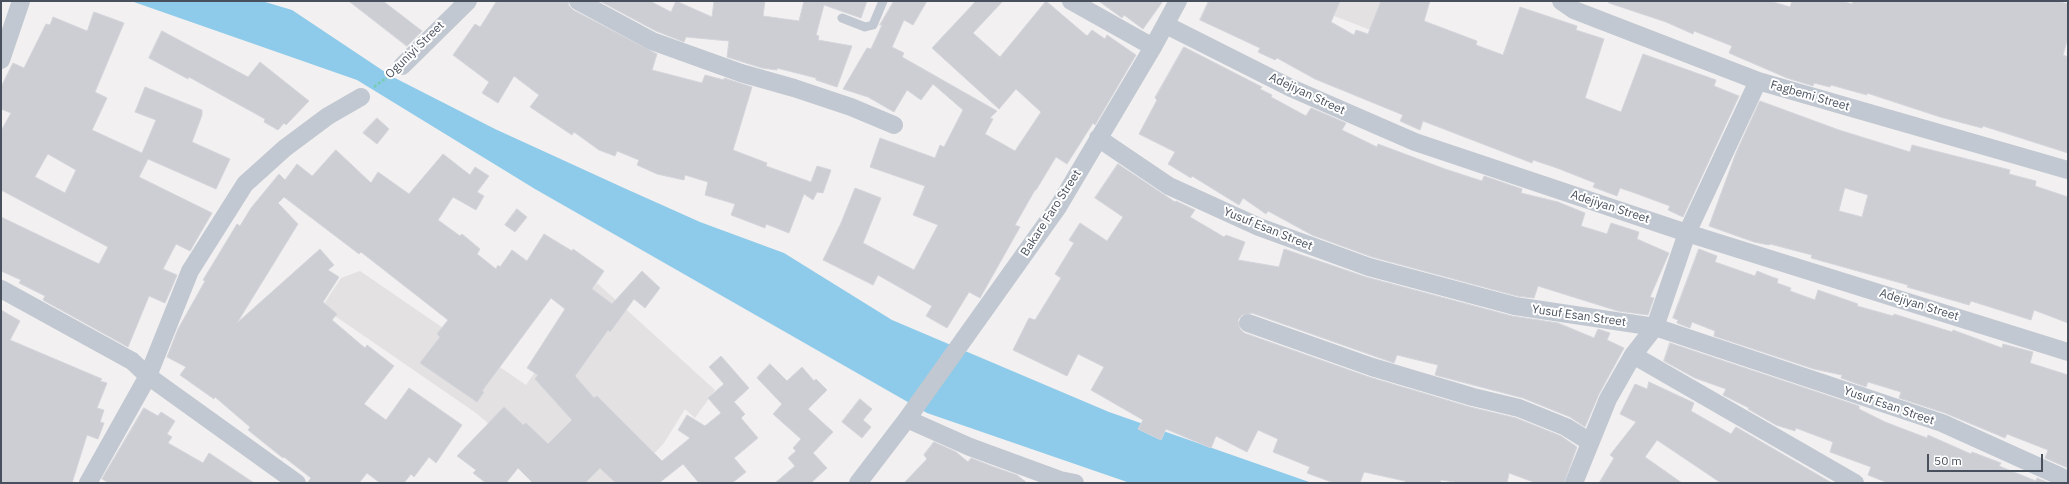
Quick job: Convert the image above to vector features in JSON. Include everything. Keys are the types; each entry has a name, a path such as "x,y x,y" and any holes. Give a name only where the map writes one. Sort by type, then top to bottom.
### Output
{"street":[{"path":"1,60 21,1"},
{"name":"Oguniyi Street","path":"402,66 468,1"},
{"path":"578,1 652,41 740,73 794,88 894,125"},
{"path":"1071,1 1153,47"},
{"name":"Bakare Faro Street","path":"858,483 909,418 1058,207 1166,25 1178,1"},
{"name":"Fagbemi Street","path":"1560,1 1574,10 1758,81 2068,170"},
{"name":"Adejiyan Street","path":"1166,25 1291,88 1416,142 1687,233 2068,352"},
{"path":"1574,483 1608,399 1633,355 1655,327 1687,233 1758,81"},
{"path":"88,483 148,376 190,271 246,184 285,148 328,116 361,97"},
{"name":"Yusuf Esan Street","path":"1098,138 1169,186 1259,228 1369,267 1515,306 1655,327 1942,423 2068,480"},
{"path":"1,289 126,358 148,376 297,483"},
{"path":"1248,322 1372,367 1473,397 1519,408 1566,427 1590,442"},
{"path":"1633,355 1855,483"},
{"path":"909,418 970,447 1064,482"}],"lane":[{"path":"842,18 865,27 873,25 883,1"}],"path":[{"name":"Oguniyi Street","path":"361,97 402,66"}],"shaded area":[{"path":"1295,1 1417,1 1402,42"},
{"path":"360,271 526,385 597,283 715,390 695,418 685,409 664,443 627,483 553,483 535,463 476,413 322,307 341,278"}],"water":[{"path":"131,1 262,1 292,10 391,76 495,129 624,188 700,222 784,253 892,320 1109,412 1312,483 1130,483 927,413 535,189 357,80"}],"building":[{"path":"349,1 383,1 422,31 407,46"},
{"path":"497,1 568,1 569,6 573,10 657,54 652,70 702,83 705,75 724,80 724,78 752,87 733,150 767,163 766,166 811,182 817,166 831,170 823,193 817,192 813,200 804,194 789,233 766,224 765,228 731,215 735,204 705,195 708,182 685,175 684,180 657,174 637,165 639,160 617,151 615,156 599,150 574,132 572,135 530,107 539,95 514,76 498,103 482,93 489,82 453,55 475,24 480,27"},
{"path":"600,1 650,1 671,12 676,1 712,17 714,1 765,1 763,16 799,21 804,1 867,1 861,18 824,5 816,35 819,36 818,40 852,46 837,87 816,80 816,78 777,68 777,70 762,68 727,57 729,41 686,37 684,42 656,31"},
{"path":"894,1 927,1 913,25 904,20 892,47 904,53 902,57 997,111 990,118 993,119 985,134 1015,151 1041,112 1016,89 999,109 932,48 976,1 1003,1 973,33 1000,57 1046,1 1087,36 1092,30 1105,39 1107,35 1136,55 1095,125 1093,123 1067,164 1056,157 1015,225 1020,227 980,298 969,292 947,328 926,316 932,306 878,275 873,285 823,260 841,223 855,188 881,198 863,243 914,270 938,225 913,215 925,186 870,167 880,138 935,158 940,145 944,147 963,110 933,84 921,100 907,90 894,112 868,97 843,89 867,48 871,49 882,25 880,25"},
{"path":"1099,1 1163,1 1143,29 1124,15 1122,18"},
{"path":"1209,1 1340,1 1331,22 1354,35 1356,30 1368,34 1381,1 1430,1 1424,21 1477,41 1476,45 1503,55 1520,7 1577,26 1576,30 1604,39 1585,98 1621,112 1643,54 1716,80 1714,86 1739,96 1683,217 1668,210 1670,206 1620,188 1617,196 1593,187 1595,183 1557,168 1533,160 1532,163 1423,121 1420,130 1400,121 1403,115 1315,79 1277,58 1275,60 1258,52 1260,48 1200,20"},
{"path":"1609,1 1770,1 1790,7 1792,1 1842,1 1852,4 1853,1 2056,1 2068,4 2068,37 2063,55 2068,57 2068,153 1983,126 1982,128 1940,117 1867,93 1867,95 1831,85 1830,87 1814,83 1813,86 1787,78 1729,53 1732,46 1694,31 1693,34 1666,22 1609,3"},
{"path":"94,12 124,23 95,92 107,98 92,130 142,153 156,120 135,112 145,87 202,110 202,115 192,142 230,159 216,189 148,159 139,177 212,213 190,251 176,244 163,269 177,275 165,303 149,296 128,347 43,300 45,296 19,283 21,280 1,271 1,217 99,264 108,247 1,190 1,131 11,113 1,109 1,87 13,63 24,68 46,24 50,25 53,17 87,31","holes":["48,154 76,170 65,193 35,177"]},
{"path":"162,31 248,77 260,62 309,101 286,125 284,123 278,130 264,122 265,119 189,77 188,79 149,58"},
{"path":"1184,47 1262,87 1260,89 1272,95 1271,97 1306,116 1311,108 1346,123 1342,130 1377,147 1378,144 1482,181 1484,176 1522,189 1521,193 1558,202 1585,213 1581,226 1607,234 1611,223 1639,232 1637,239 1669,253 1650,297 1654,298 1648,315 1618,311 1538,286 1534,298 1517,296 1372,257 1312,235 1268,211 1266,214 1243,198 1239,205 1192,176 1191,178 1168,164 1175,152 1139,134 1157,100 1155,98"},
{"path":"1760,101 1839,130 1910,152 1912,145 2010,170 2009,174 2036,181 2035,186 2068,197 2068,323 2034,310 2031,320 1971,301 1969,305 1907,287 1908,285 1811,258 1812,255 1770,244 1754,242 1709,226 1736,153","holes":["1845,188 1868,195 1862,217 1839,211"]},
{"path":"377,118 389,129 377,144 363,133"},
{"path":"336,150 371,183 378,172 409,194 443,154 470,175 475,167 489,176 477,192 484,196 476,210 453,197 438,220 460,236 462,234 480,249 477,254 496,269 498,265 500,267 512,250 527,261 544,234 572,251 573,249 604,271 592,289 612,304 642,271 660,288 645,308 634,299 610,332 608,330 575,376 594,398 597,396 662,461 690,438 678,430 687,415 705,426 721,413 708,398 724,384 709,367 721,356 749,388 734,402 745,414 741,418 758,438 734,458 746,472 732,483 699,483 683,464 659,483 616,483 600,468 585,483 533,483 518,468 506,483 486,483 473,473 476,470 457,456 504,407 523,425 526,423 548,444 572,420 535,379 538,375 527,368 565,309 551,298 482,391 484,392 477,402 420,363 440,337 437,334 448,320 361,252 359,254 284,197 278,203 298,224 237,323 320,249 334,265 328,270 339,277 323,302 337,314 332,320 365,348 367,345 394,366 364,404 386,420 409,388 462,425 436,463 429,457 414,477 411,474 404,483 380,483 367,473 359,483 307,483 311,478 248,430 250,427 215,397 214,399 180,375 186,367 167,357 178,329 205,281 203,280 237,224 240,226 251,208 279,174 285,180 297,164 312,176"},
{"path":"1118,164 1175,202 1176,201 1195,210 1190,217 1224,237 1226,235 1245,242 1238,260 1279,267 1284,249 1366,277 1512,316 1558,323 1594,338 1598,329 1610,333 1607,340 1624,348 1599,394 1585,427 1570,417 1523,398 1435,375 1438,365 1397,355 1394,363 1252,313 1242,315 1238,320 1240,329 1244,333 1369,377 1470,407 1516,418 1561,436 1577,447 1564,483 1536,483 1509,473 1507,483 1462,483 1441,480 1440,483 1405,483 1405,481 1364,472 1360,483 1334,483 1307,473 1310,467 1273,452 1278,439 1258,430 1247,452 1216,436 1211,448 1166,429 1161,440 1138,429 1143,420 1091,390 1104,367 1078,354 1067,376 1013,350 1029,318 1035,320 1061,278 1055,274 1074,243 1069,240 1080,223 1107,241 1123,217 1095,198"},
{"path":"517,209 527,217 515,232 505,225"},
{"path":"1699,249 1717,256 1715,262 1755,276 1757,271 1778,279 1777,283 1791,288 1790,291 1815,300 1818,290 1858,304 1857,306 1893,316 1894,314 1952,332 1953,330 2002,348 2003,344 2033,352 2030,363 2068,375 2068,468 2045,458 2048,450 2007,434 2005,438 1945,413 1899,398 1901,392 1868,382 1866,387 1841,378 1842,375 1814,369 1714,336 1715,331 1692,322 1690,328 1677,323 1678,320 1673,318"},
{"path":"1,310 20,321 10,340 102,379 100,381 107,383 97,408 104,410 100,422 104,423 98,439 87,435 72,483 1,483"},
{"path":"1670,343 1859,406 1859,409 1885,422 1927,438 1928,435 1971,454 1972,452 2001,463 1999,466 2036,481 2037,478 2049,483 1888,483 1868,475 1871,467 1830,452 1833,442 1796,428 1795,431 1776,425 1748,409 1749,408 1723,395 1726,389 1695,378 1664,361"},
{"path":"770,364 787,381 802,367 814,381 816,379 827,390 808,409 833,432 813,453 827,468 811,483 775,483 795,466 788,458 796,451 793,448 801,439 773,414 782,404 757,378"},
{"path":"1649,382 1694,403 1691,411 1731,434 1736,427 1832,483 1721,483 1657,440 1645,457 1682,483 1599,483 1614,458 1610,455 1636,422 1620,414 1635,384 1647,389"},
{"path":"860,399 872,409 863,420 871,427 862,438 842,422"},
{"path":"144,408 158,416 161,412 175,421 167,434 172,437 168,443 203,463 209,453 254,483 109,483 102,479"},
{"path":"934,442 956,452 968,462 971,458 1017,475 1027,483 904,483 927,459 924,455"}]}
